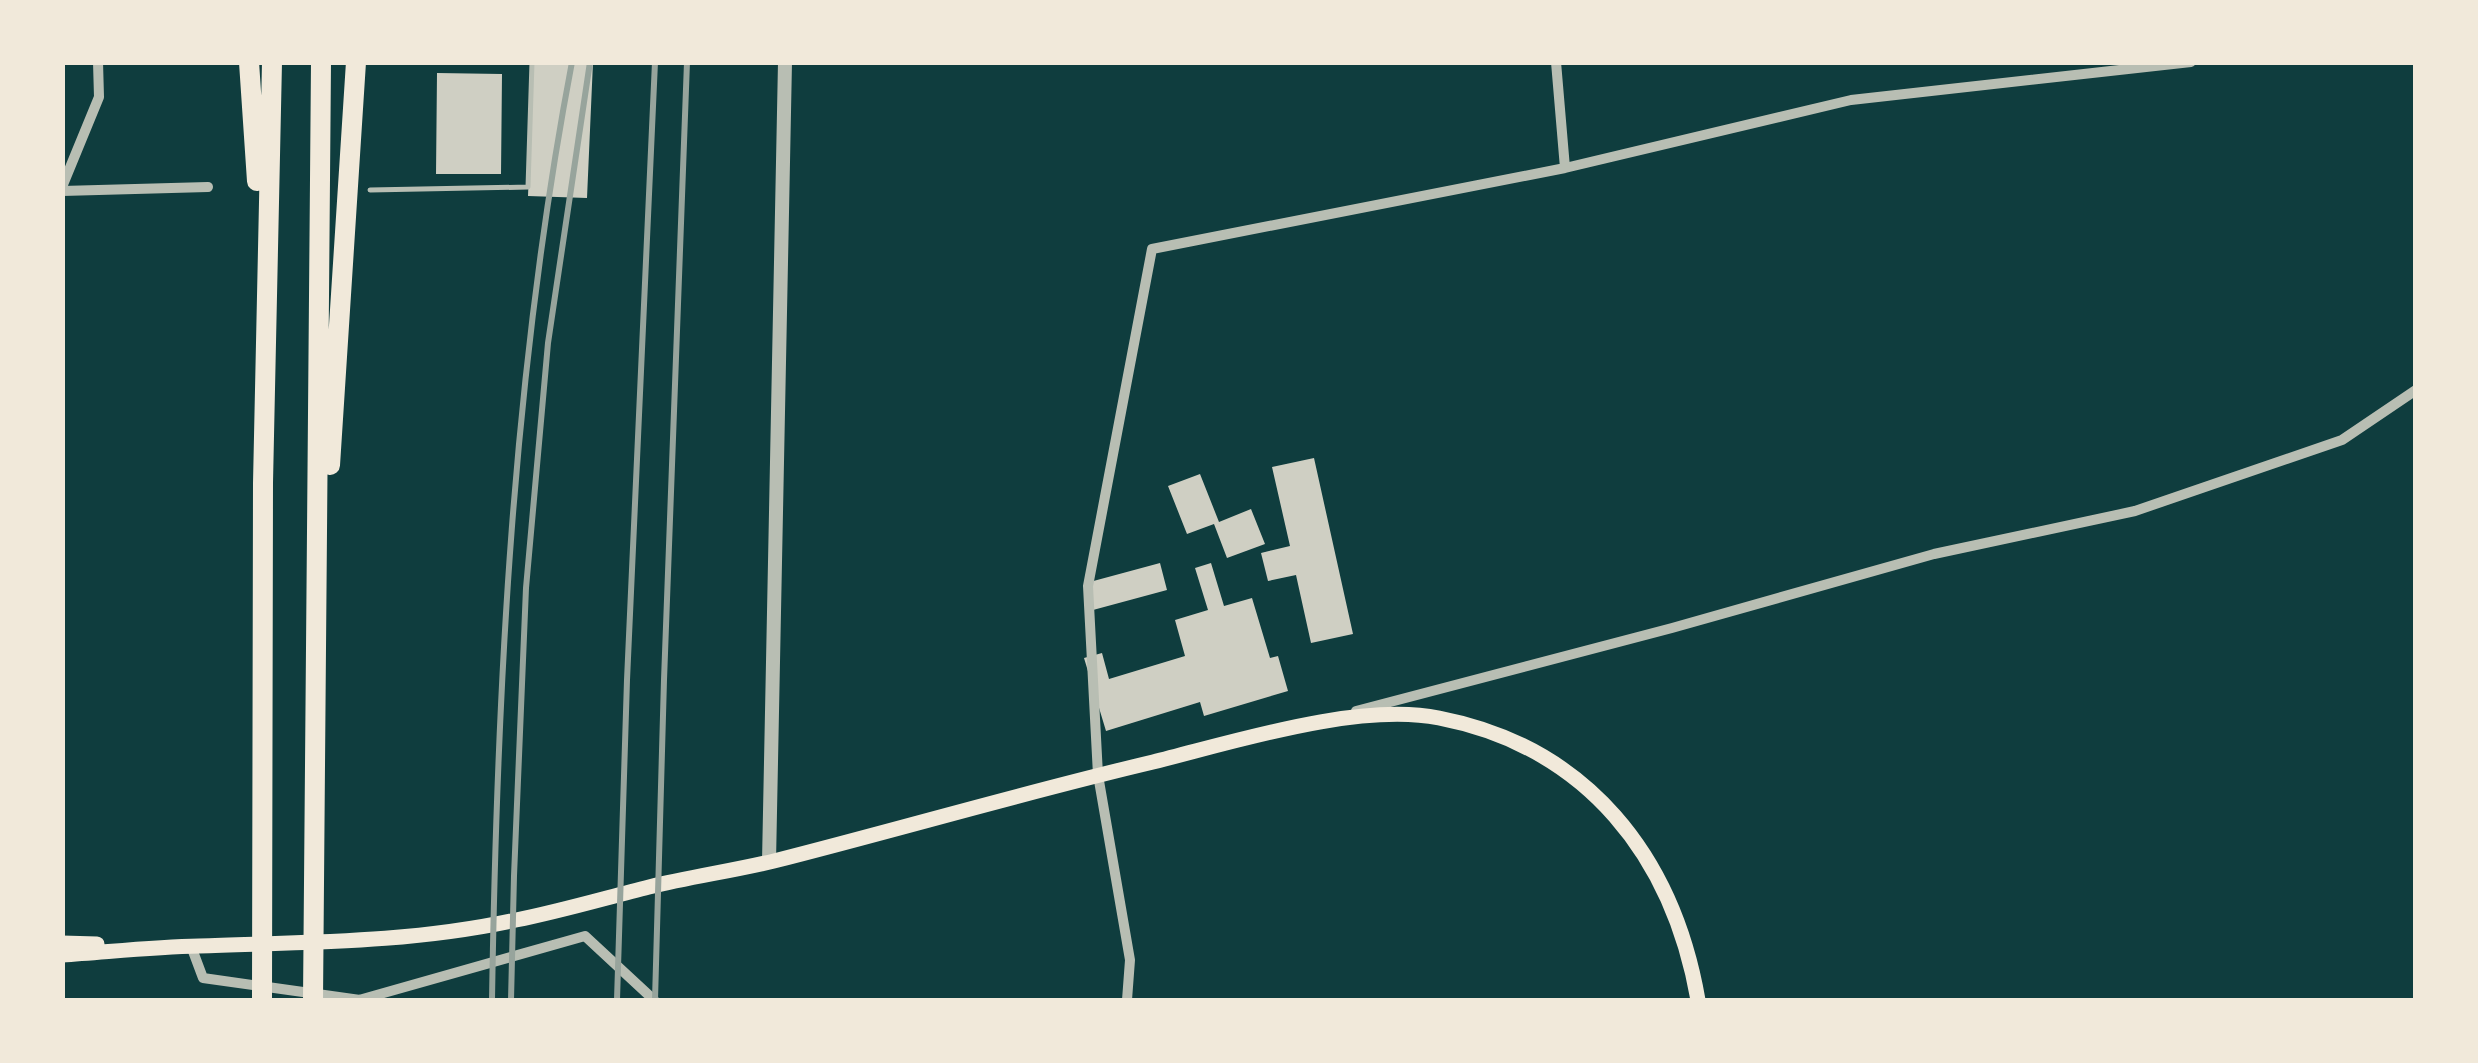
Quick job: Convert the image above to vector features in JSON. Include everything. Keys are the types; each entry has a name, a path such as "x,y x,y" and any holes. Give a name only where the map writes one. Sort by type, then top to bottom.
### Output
{"highway":[{"path":"250,62 265,328"},
{"path":"262,1000 265,328 272,62"},
{"path":"313,1000 321,62"},
{"path":"317,646 356,62"}],"main road":[{"path":"62,955 191,946 373,941 444,933 769,862 1283,730 1368,716 1420,715 1501,736 1550,760 1598,798 1636,841 1654,869 1679,925 1698,1000"},
{"path":"62,943 191,946"}],"street":[{"path":"98,62 99,98 62,189 208,187"},
{"path":"769,862 785,62"},
{"path":"1556,62 1565,168"},
{"path":"1127,1000 1130,960 1098,775 1088,586 1152,250 1565,168 1850,100 2191,62"},
{"path":"1283,730 1672,628 1934,554 2135,511 2342,440 2416,390"},
{"path":"191,946 203,978 359,1000 585,936 654,1000"}],"lane":[{"path":"370,190 528,187 532,62"}],"building":[{"path":"533,62 593,62 587,198 528,196"},
{"path":"437,73 502,74 501,174 436,174"},
{"path":"1314,458 1353,634 1311,643 1296,575 1268,581 1261,553 1290,546 1272,467"},
{"path":"1200,474 1219,522 1251,509 1265,544 1227,558 1214,524 1187,534 1168,486"},
{"path":"1160,563 1167,590 1093,610 1086,583"},
{"path":"1211,563 1224,606 1252,598 1270,658 1278,656 1288,691 1204,716 1200,702 1106,731 1084,658 1102,653 1109,679 1185,656 1175,620 1208,610 1195,568"}],"railway":[{"path":"492,1000 504,647 522,412 535,295 572,62"},
{"path":"511,1000 526,588 548,343 590,62"},
{"path":"617,1000 655,62"},
{"path":"655,1000 687,62"}]}
